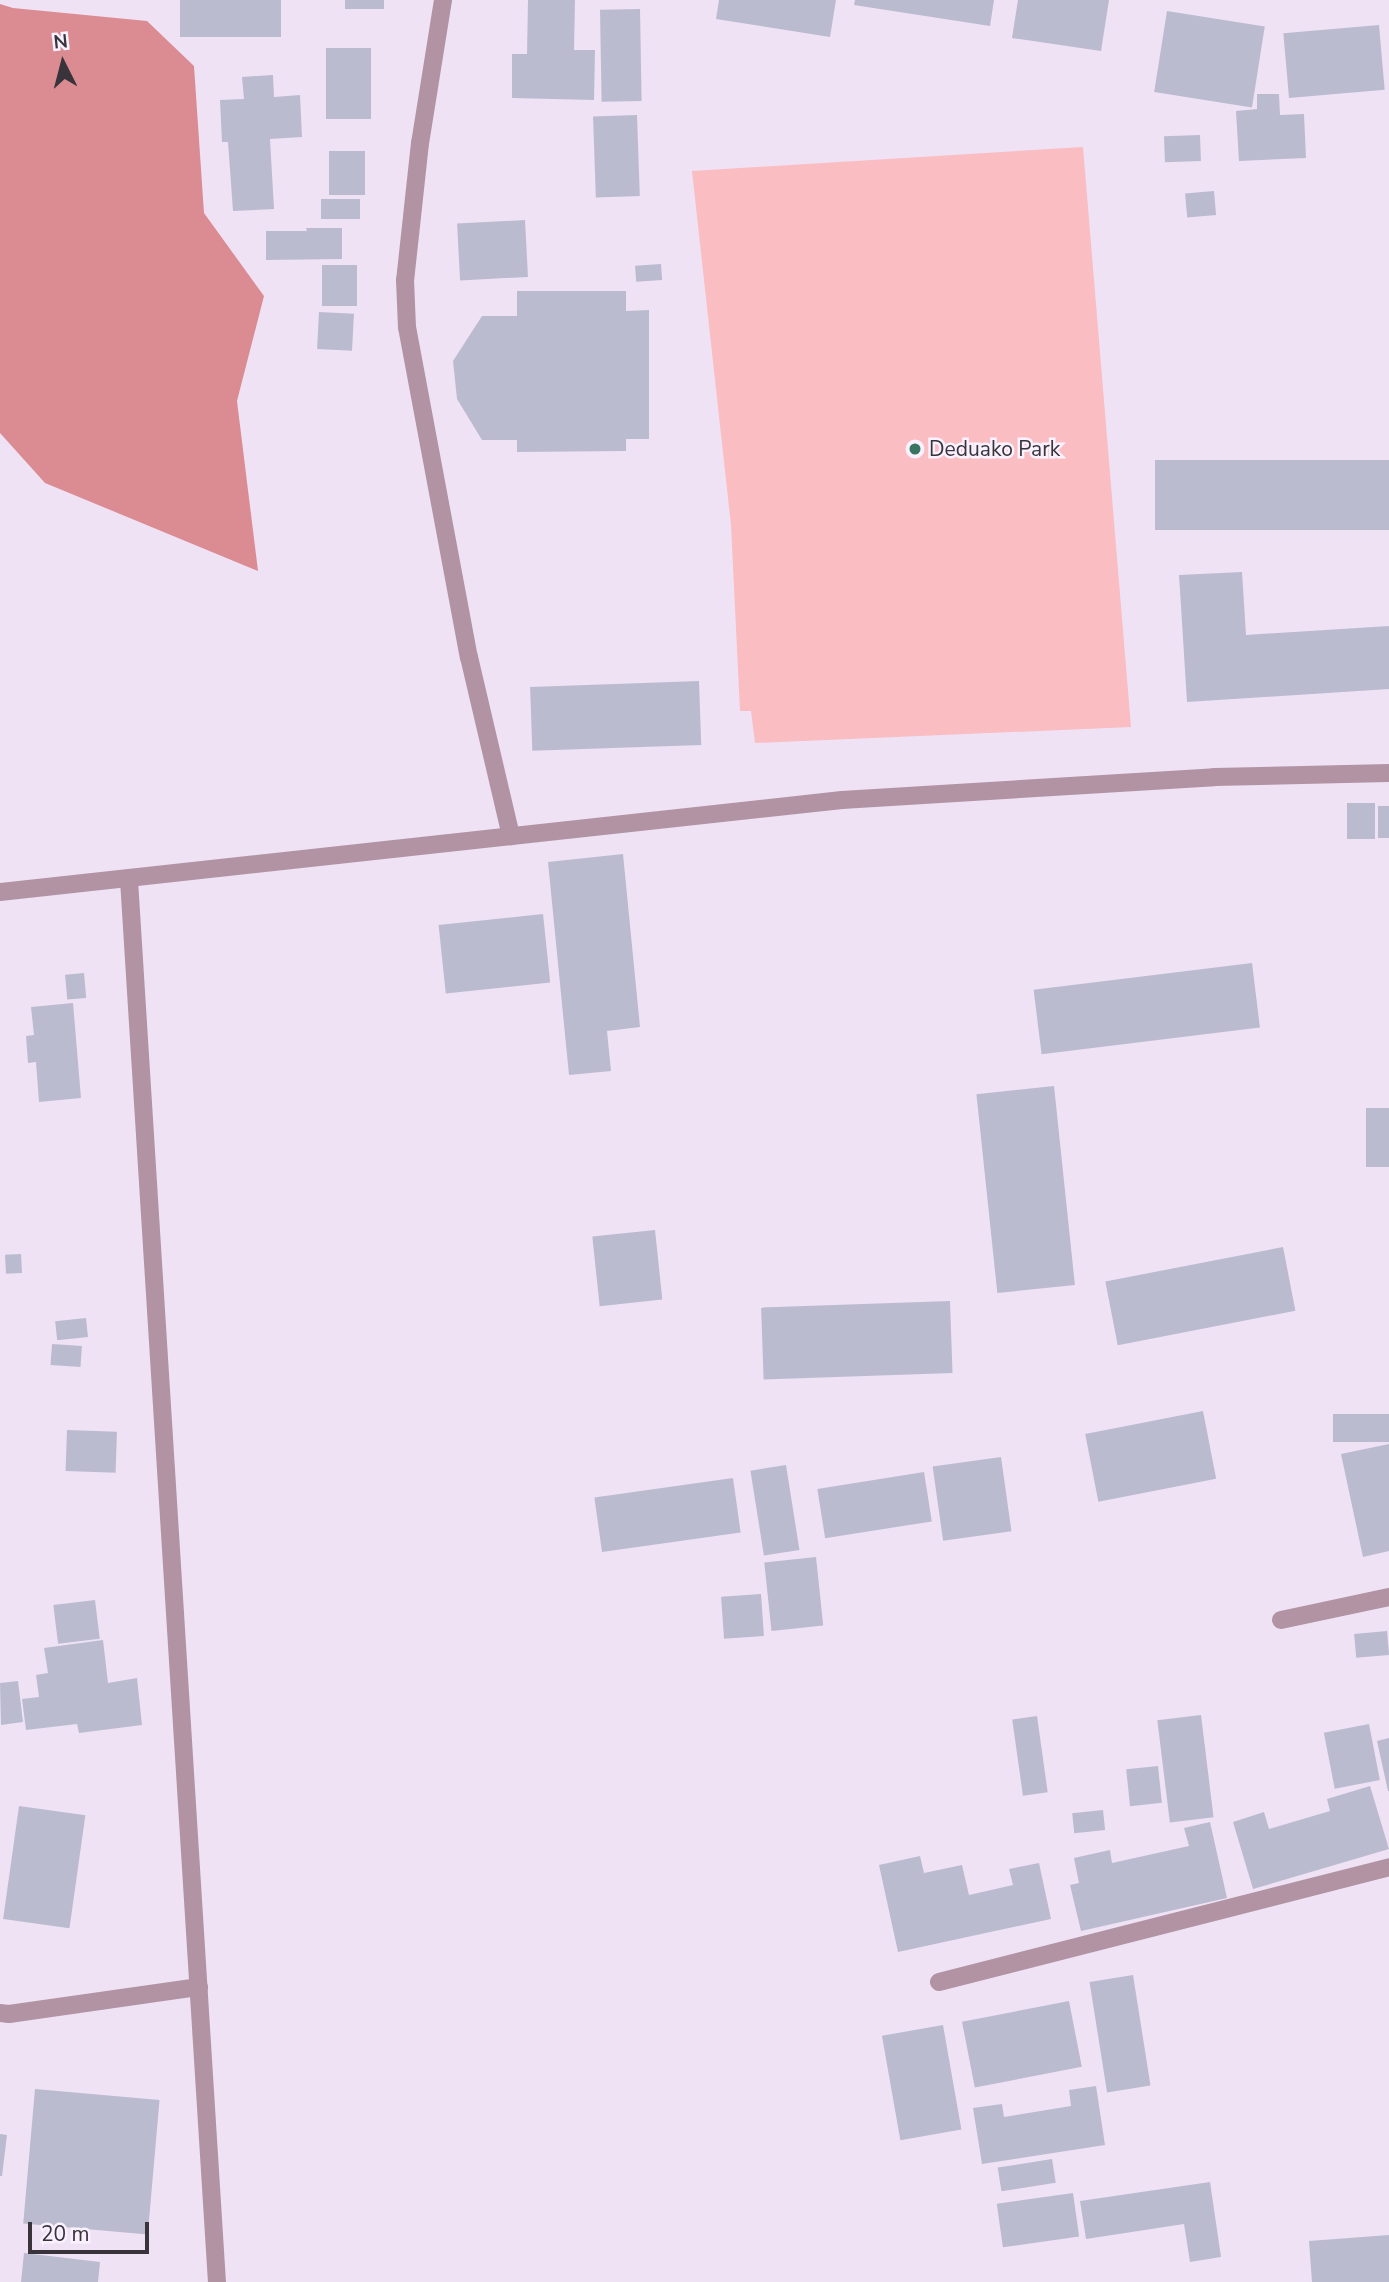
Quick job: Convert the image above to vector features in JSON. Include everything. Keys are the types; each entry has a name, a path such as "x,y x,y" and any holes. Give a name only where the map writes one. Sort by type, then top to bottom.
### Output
{"street":[{"path":"443,0 414,198 405,280 407,327 469,657 511,836"},
{"path":"0,892 842,800 1214,777 1389,773"},
{"path":"129,880 217,2282"},
{"path":"1281,1620 1389,1598"},
{"path":"939,1982 1389,1867"},
{"path":"0,2013 9,2014 199,1987"}],"shaded area":[{"path":"0,4 13,8 147,21 194,66 204,213 264,296 237,401 258,571 45,483 0,433"},
{"name":"Deduako Park","path":"1083,147 1131,727 755,743 751,711 740,711 731,525 692,171"}],"building":[{"path":"180,0 281,0 281,37 180,37"},
{"path":"345,0 384,0 384,9 345,9"},
{"path":"528,0 575,0 574,50 595,50 594,100 512,98 512,54 527,54"},
{"path":"719,0 836,0 830,37 716,19"},
{"path":"855,0 994,0 990,26 854,5"},
{"path":"1018,0 1109,0 1101,51 1012,38"},
{"path":"640,9 642,101 602,102 600,10"},
{"path":"1167,11 1265,26 1252,107 1154,92"},
{"path":"1379,25 1385,90 1289,98 1283,33"},
{"path":"326,48 371,48 371,119 326,119"},
{"path":"273,75 274,97 300,95 302,137 270,139 274,209 233,211 228,142 222,142 220,100 244,99 242,77"},
{"path":"1257,94 1279,94 1280,115 1304,114 1306,158 1239,161 1236,111 1257,109"},
{"path":"637,115 640,196 596,197 593,117"},
{"path":"1200,135 1201,161 1165,162 1164,136"},
{"path":"329,151 365,151 365,195 329,195"},
{"path":"1214,191 1216,215 1187,217 1185,194"},
{"path":"321,199 360,199 360,219 321,219"},
{"path":"525,220 528,277 460,280 457,224"},
{"path":"306,228 342,228 342,259 266,260 266,231 307,231"},
{"path":"661,264 662,280 636,282 635,266"},
{"path":"322,265 357,265 357,306 322,306"},
{"path":"517,291 626,291 626,311 649,310 649,439 626,439 626,451 517,452 517,440 482,440 457,399 453,361 482,316 517,316"},
{"path":"319,312 354,314 352,351 317,349"},
{"path":"1155,460 1389,460 1389,530 1155,530"},
{"path":"1242,572 1246,635 1389,626 1389,689 1187,702 1179,575"},
{"path":"699,681 701,745 532,751 530,687"},
{"path":"1347,803 1375,803 1375,839 1347,839"},
{"path":"1378,806 1389,806 1389,838 1378,838"},
{"path":"623,854 640,1027 607,1031 611,1071 569,1075 548,862"},
{"path":"543,914 550,983 446,994 439,925"},
{"path":"1252,963 1260,1028 1042,1054 1034,990"},
{"path":"84,973 86,998 67,1000 65,975"},
{"path":"73,1003 81,1098 39,1102 36,1062 28,1063 26,1036 34,1035 31,1007"},
{"path":"1054,1086 1075,1285 997,1293 976,1094"},
{"path":"1366,1108 1389,1108 1389,1167 1366,1167"},
{"path":"655,1230 662,1300 600,1306 592,1237"},
{"path":"1283,1247 1295,1311 1118,1345 1105,1282"},
{"path":"21,1254 22,1273 6,1274 5,1255"},
{"path":"950,1301 953,1373 764,1380 761,1308"},
{"path":"86,1318 88,1337 57,1340 55,1321"},
{"path":"52,1344 82,1346 80,1367 51,1365"},
{"path":"1203,1411 1216,1479 1098,1502 1085,1434"},
{"path":"1333,1414 1389,1414 1389,1442 1333,1442"},
{"path":"67,1430 117,1432 116,1473 66,1471"},
{"path":"1389,1444 1389,1551 1363,1557 1341,1454"},
{"path":"1001,1457 1011,1531 943,1541 933,1467"},
{"path":"786,1465 799,1550 764,1556 750,1471"},
{"path":"924,1472 932,1521 825,1538 817,1489"},
{"path":"733,1478 741,1532 602,1552 594,1497"},
{"path":"816,1557 823,1626 771,1631 764,1562"},
{"path":"761,1594 764,1636 724,1639 721,1597"},
{"path":"95,1600 100,1639 58,1644 53,1605"},
{"path":"1387,1631 1389,1655 1356,1658 1354,1634"},
{"path":"103,1640 108,1683 137,1678 142,1725 79,1733 77,1724 26,1730 22,1699 39,1697 36,1675 48,1673 44,1648"},
{"path":"18,1681 23,1722 1,1725 0,1683"},
{"path":"1201,1715 1214,1817 1170,1823 1157,1720"},
{"path":"1037,1716 1048,1792 1023,1796 1012,1719"},
{"path":"1369,1724 1380,1780 1335,1789 1324,1733"},
{"path":"1389,1738 1389,1791 1388,1791 1377,1741"},
{"path":"1158,1766 1162,1803 1130,1806 1126,1769"},
{"path":"1370,1786 1389,1849 1253,1889 1233,1822 1264,1812 1269,1829 1330,1811 1327,1799"},
{"path":"19,1806 85,1815 69,1928 3,1919"},
{"path":"1103,1810 1105,1830 1074,1833 1072,1813"},
{"path":"1210,1822 1227,1898 1081,1931 1070,1885 1079,1883 1074,1858 1110,1850 1112,1863 1189,1846 1184,1828"},
{"path":"920,1856 924,1873 962,1865 969,1895 1013,1885 1009,1869 1039,1863 1051,1919 898,1952 879,1865"},
{"path":"1133,1975 1151,2086 1107,2093 1090,1982"},
{"path":"1069,2001 1082,2067 975,2088 962,2022"},
{"path":"943,2025 961,2129 900,2140 882,2036"},
{"path":"1096,2086 1105,2145 982,2164 973,2108 1002,2104 1004,2117 1071,2106 1069,2090"},
{"path":"35,2089 160,2100 148,2234 23,2223"},
{"path":"0,2134 7,2135 2,2176 0,2176"},
{"path":"1052,2159 1056,2183 1001,2191 998,2168"},
{"path":"1210,2182 1221,2257 1190,2262 1184,2224 1086,2239 1080,2201"},
{"path":"1073,2193 1079,2237 1003,2247 997,2204"},
{"path":"1389,2235 1389,2282 1312,2282 1309,2241"},
{"path":"24,2253 100,2262 98,2282 21,2282"}],"place":[{"name":"Deduako Park","path":"915,449"}]}
